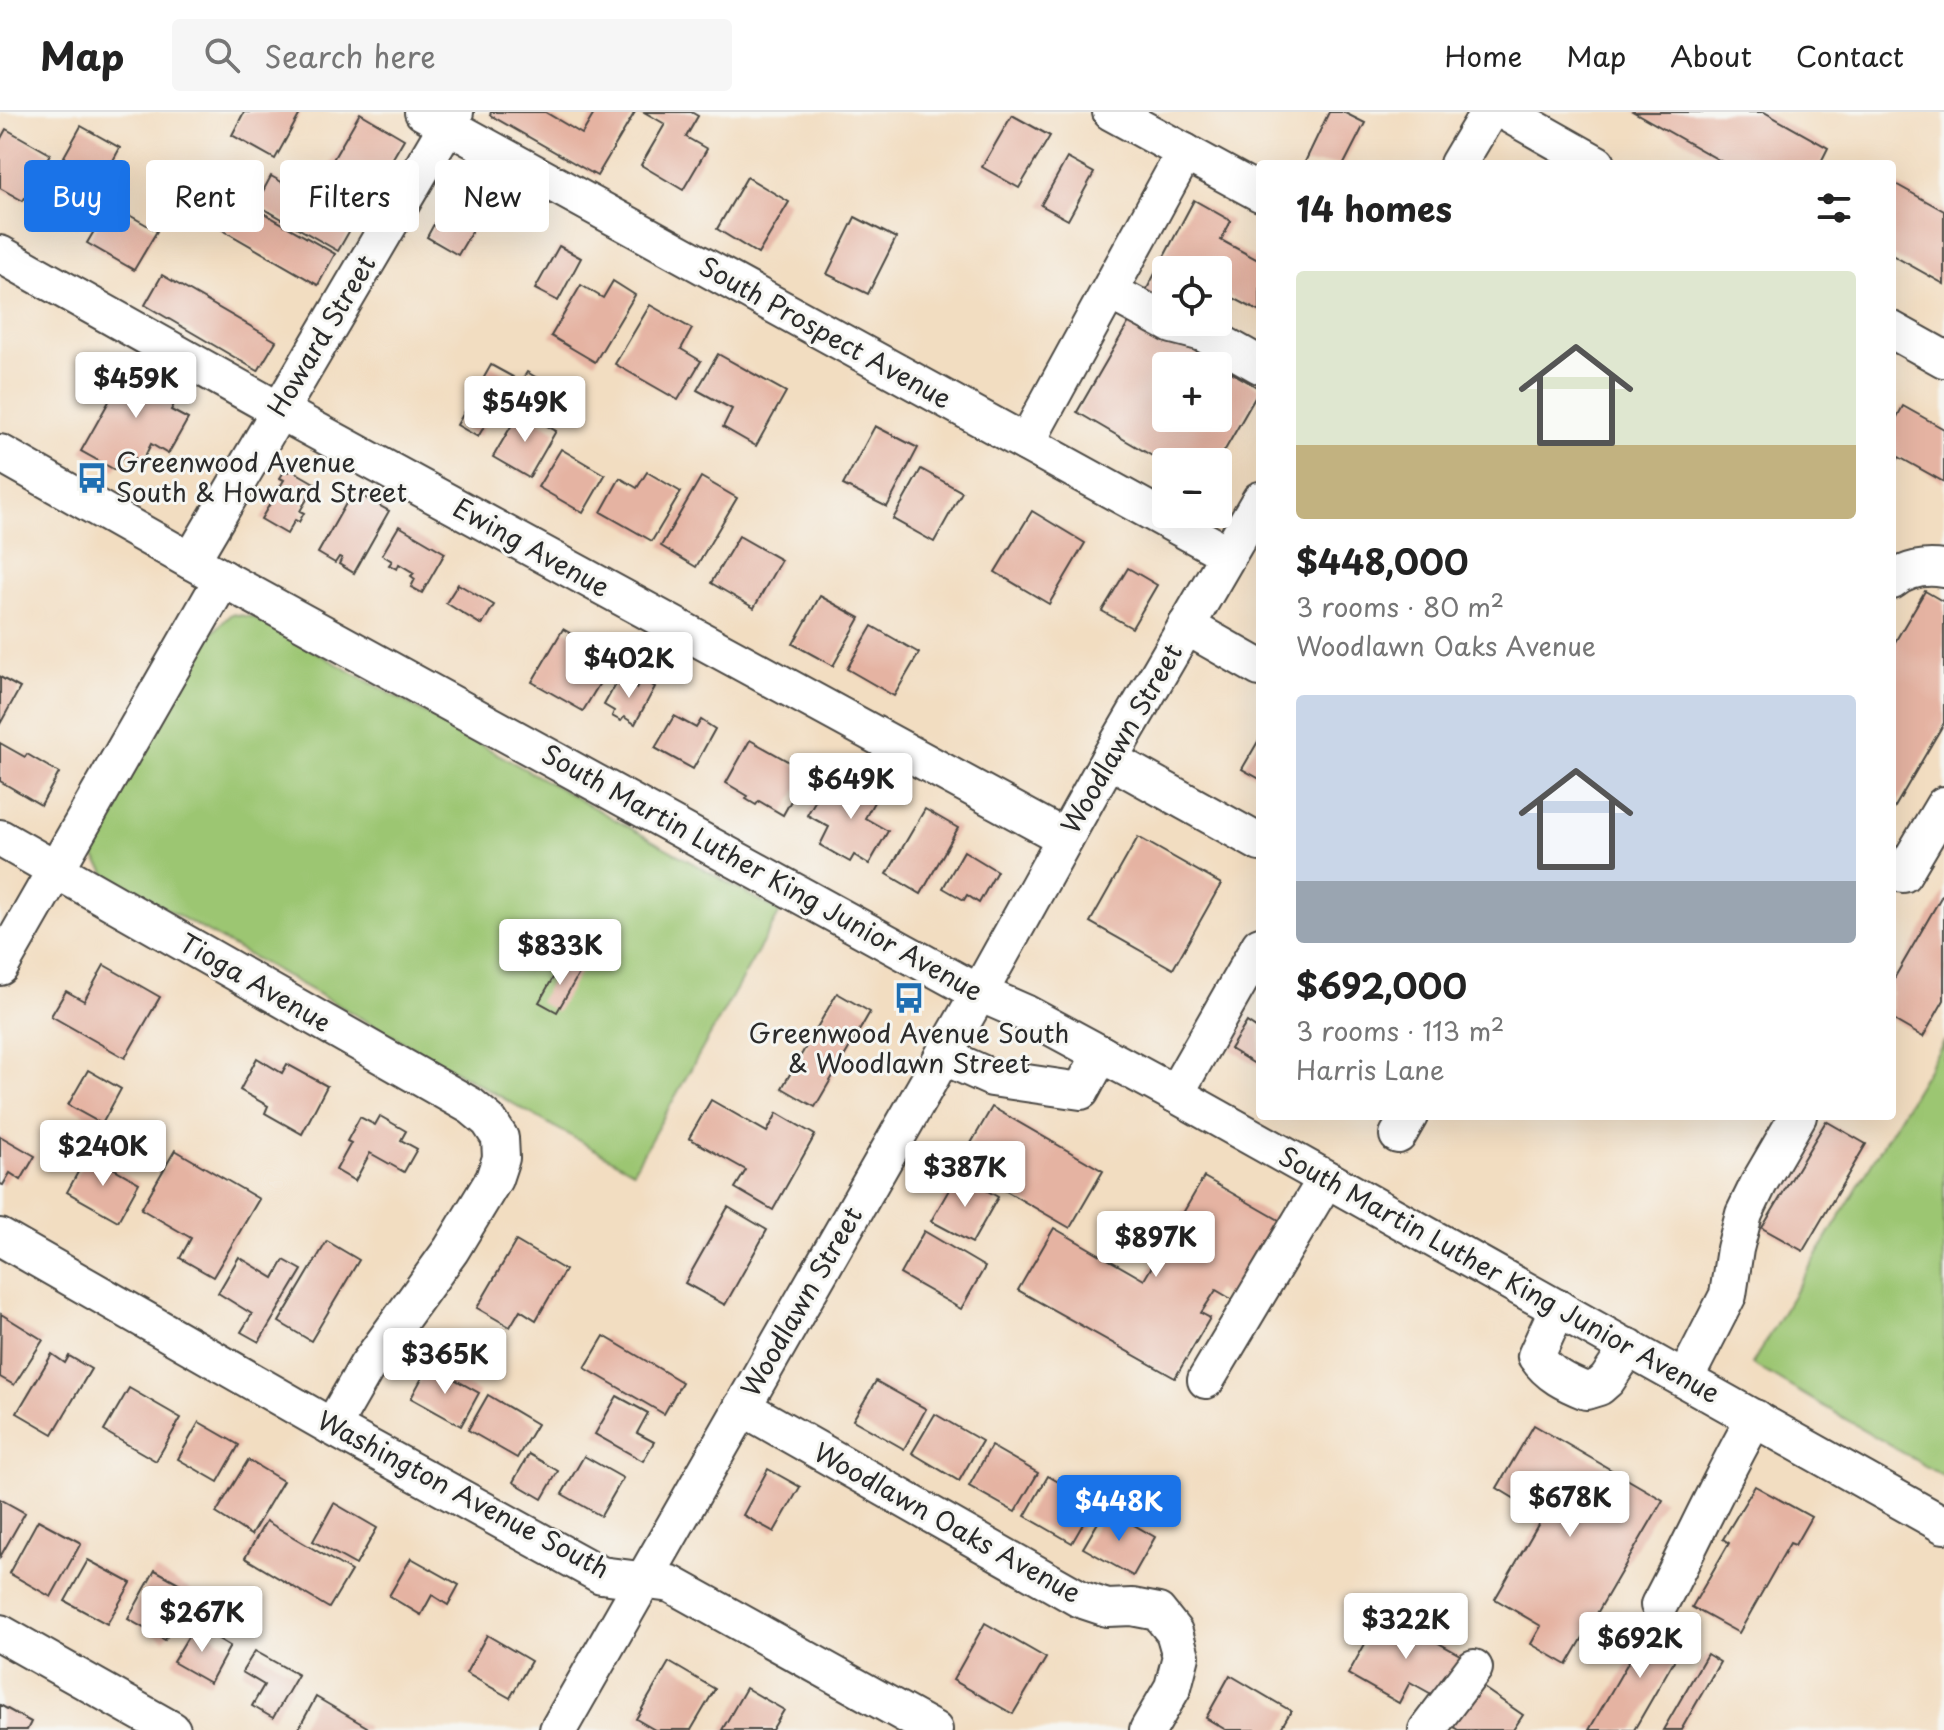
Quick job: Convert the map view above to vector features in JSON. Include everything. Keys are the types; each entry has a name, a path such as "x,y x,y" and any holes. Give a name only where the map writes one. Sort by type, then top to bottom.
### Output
{"street":[{"path":"1111,112 1256,191"},
{"path":"1460,160 1489,112"},
{"path":"1505,112 1590,160"},
{"name":"Howard Street","path":"191,561 442,116"},
{"name":"South Prospect Avenue","path":"442,116 1228,554"},
{"path":"1026,443 1185,152"},
{"name":"Ewing Avenue","path":"0,254 278,410 1065,838"},
{"path":"1111,292 1172,325 1203,333 1256,363"},
{"path":"1896,332 1944,359"},
{"name":"South Martin Luther King Junior Avenue","path":"0,453 979,993 1025,1013 1175,1094 1944,1525"},
{"name":"Woodlawn Street","path":"558,1730 979,993 1109,759 1256,507"},
{"path":"1896,578 1928,566 1944,569"},
{"path":"0,967 223,578"},
{"path":"1186,626 1256,666"},
{"path":"1109,759 1256,841"},
{"path":"1896,879 1944,805"},
{"name":"Tioga Avenue","path":"0,838 471,1106 489,1121 500,1138 501,1158 494,1179 451,1250 367,1366 332,1427"},
{"path":"1175,1094 1256,952"},
{"path":"943,1056 992,1078 1081,1091 1101,1054"},
{"path":"1685,1379 1728,1295 1744,1214 1796,1120"},
{"path":"1206,1380 1326,1179"},
{"name":"Washington Avenue South","path":"0,1237 332,1427 601,1575 671,1584 934,1730"},
{"path":"1558,1308 1536,1356 1544,1368 1563,1381 1586,1391 1599,1387 1629,1347"},
{"name":"Woodlawn Oaks Avenue","path":"742,1407 1080,1599 1107,1608 1132,1607 1158,1612 1174,1632 1181,1656 1173,1687 1148,1730"},
{"path":"1659,1605 1703,1522 1725,1471 1755,1418"},
{"path":"0,1633 172,1730"},
{"path":"1427,1730 1474,1668"}],"green space":[{"path":"231,614 253,617 780,912 633,1171 108,876 91,852 105,817 213,632"},
{"path":"1944,1042 1944,1477 1752,1364"}],"building":[{"path":"244,112 301,112 275,159 232,135"},
{"path":"491,112 545,112 582,134 595,112 635,112 597,176 490,115"},
{"path":"644,112 691,112 698,116 686,137 707,149 683,190 641,165 665,124"},
{"path":"1329,112 1343,112 1365,123 1346,160 1306,160"},
{"path":"1634,112 1764,112 1828,148 1822,160 1719,160"},
{"path":"360,113 404,139 392,160 333,160"},
{"path":"1012,115 1050,136 1019,188 982,167"},
{"path":"81,126 120,148 113,160 62,160"},
{"path":"6,129 50,154 47,160 24,160 23,201 0,188 0,140"},
{"path":"1067,158 1094,173 1068,220 1041,205"},
{"path":"271,176 280,181 280,218 264,209 264,189"},
{"path":"747,177 789,202 758,254 717,229"},
{"path":"1896,184 1944,211 1944,284 1896,257"},
{"path":"1194,200 1231,221 1221,240 1256,259 1256,310 1232,297 1232,256 1164,256"},
{"path":"264,213 280,222 280,232 297,232 335,254 318,285 226,232 264,232"},
{"path":"130,215 146,225 146,232 156,232 134,270 87,243 93,232 130,232"},
{"path":"855,217 896,238 868,294 827,274"},
{"path":"435,222 435,232 472,232 458,255 427,237"},
{"path":"305,232 349,232 338,251"},
{"path":"559,246 581,258 558,301 535,289"},
{"path":"162,275 276,341 258,371 145,305"},
{"path":"1152,279 1152,306 1141,300"},
{"path":"613,281 635,295 595,362 551,336 581,285 603,298"},
{"path":"650,305 692,329 681,349 701,361 678,400 615,364"},
{"path":"1133,315 1152,326 1152,336 1169,336 1196,352 1152,352 1152,432 1232,432 1232,373 1256,387 1256,396 1226,448 1152,448 1152,456 1077,412"},
{"path":"718,354 786,392 756,446 723,427 732,409 697,390"},
{"path":"130,364 181,392 171,410 188,419 168,454 151,444 142,462 125,452 115,470 81,451"},
{"path":"491,365 513,377 478,437 457,425"},
{"path":"527,372 554,388 537,418 509,401"},
{"path":"1903,406 1944,429 1944,482 1899,457 1896,462 1896,419"},
{"path":"520,411 556,431 529,478 493,457"},
{"path":"875,426 918,448 887,507 843,485"},
{"path":"561,449 605,475 583,513 538,487"},
{"path":"290,469 316,484 300,511 304,513 299,522 295,520 287,534 261,519 284,480 280,478 285,470 289,472"},
{"path":"921,469 962,492 934,542 893,519"},
{"path":"647,472 681,492 652,541 601,512 620,478 637,488"},
{"path":"701,477 737,498 696,567 661,546"},
{"path":"353,491 389,511 354,573 339,564 342,558 339,557 335,563 318,553"},
{"path":"1032,511 1085,543 1049,604 995,572"},
{"path":"399,526 445,553 422,593 411,587 414,573 399,564 397,569 389,565 392,561 382,555"},
{"path":"739,536 781,560 754,608 711,583"},
{"path":"1128,568 1157,585 1132,628 1102,611"},
{"path":"458,584 494,605 482,625 446,603"},
{"path":"1925,591 1944,602 1944,723 1896,805 1896,640"},
{"path":"820,596 860,618 833,666 793,644"},
{"path":"872,626 919,653 894,696 847,669"},
{"path":"563,629 596,648 586,666 604,676 583,711 532,682"},
{"path":"0,677 20,688 0,724"},
{"path":"619,678 636,688 641,679 655,687 635,724 624,717 621,721 612,716 614,711 604,705"},
{"path":"674,716 696,728 701,720 715,729 693,769 655,748"},
{"path":"750,740 807,772 783,815 759,801 756,805 746,799 748,796 726,783"},
{"path":"0,743 25,757 27,754 59,773 41,805 0,781"},
{"path":"1256,745 1256,777 1242,769"},
{"path":"859,773 883,786 865,818 888,831 869,864 854,855 850,862 820,845 829,827 807,815 821,791 842,803"},
{"path":"925,809 958,828 921,894 887,874"},
{"path":"1138,837 1221,884 1173,969 1090,922"},
{"path":"964,851 997,871 979,903 967,895 964,900 943,888"},
{"path":"1944,892 1944,1000 1923,1037 1896,1021 1896,975"},
{"path":"562,962 580,972 557,1012 539,1002"},
{"path":"104,965 160,997 125,1058 51,1016 66,991 84,1001"},
{"path":"837,993 870,1012 815,1107 782,1088"},
{"path":"1247,1022 1256,1028 1256,1065 1230,1049"},
{"path":"257,1058 282,1073 287,1064 327,1086 302,1134 265,1113 268,1106 240,1090"},
{"path":"88,1070 121,1089 102,1124 68,1105"},
{"path":"711,1100 767,1132 777,1113 815,1135 773,1210 735,1188 746,1170 689,1138"},
{"path":"992,1107 1103,1171 1070,1228 959,1164"},
{"path":"380,1116 406,1131 401,1140 417,1149 404,1172 370,1153 355,1181 336,1170 351,1143 347,1141 360,1117 375,1125"},
{"path":"1826,1121 1866,1144 1803,1251 1762,1228"},
{"path":"0,1136 35,1156 21,1180 10,1173 3,1185 0,1184"},
{"path":"175,1150 259,1199 213,1277 180,1258 191,1238 141,1209"},
{"path":"88,1154 139,1183 118,1221 67,1192"},
{"path":"958,1174 998,1197 972,1243 931,1221"},
{"path":"1204,1177 1279,1220 1233,1300 1216,1290 1201,1313 1210,1318 1175,1378 1018,1290 1054,1228 1144,1280"},
{"path":"728,1207 767,1230 725,1305 685,1283"},
{"path":"924,1231 985,1267 961,1309 900,1274"},
{"path":"327,1241 359,1260 311,1341 279,1322"},
{"path":"516,1241 565,1270 536,1320 520,1310 510,1327 477,1308"},
{"path":"239,1257 274,1278 284,1260 302,1270 259,1342 241,1332 252,1314 218,1293"},
{"path":"1,1314 43,1340 14,1385 0,1377"},
{"path":"604,1336 682,1382 664,1414 585,1368"},
{"path":"52,1354 65,1363 69,1356 91,1369 53,1434 17,1413"},
{"path":"429,1365 479,1393 461,1426 411,1398"},
{"path":"876,1381 926,1409 904,1449 853,1420"},
{"path":"129,1388 181,1418 156,1461 104,1431"},
{"path":"488,1395 537,1424 517,1458 468,1430"},
{"path":"617,1396 648,1413 637,1433 654,1442 643,1461 595,1434"},
{"path":"935,1414 982,1441 959,1481 912,1453"},
{"path":"199,1422 239,1445 218,1482 178,1459"},
{"path":"1534,1425 1663,1500 1567,1665 1531,1644 1541,1626 1495,1599 1543,1516 1497,1488"},
{"path":"991,1446 1038,1473 1015,1512 969,1486"},
{"path":"529,1454 558,1471 542,1499 513,1482"},
{"path":"584,1456 623,1478 601,1516 562,1494"},
{"path":"248,1460 283,1481 251,1535 216,1513"},
{"path":"768,1469 800,1487 774,1532 743,1515"},
{"path":"1048,1476 1095,1503 1072,1543 1025,1516"},
{"path":"1755,1486 1811,1517 1795,1545 1790,1543 1739,1633 1692,1607 1729,1543 1723,1539"},
{"path":"0,1499 25,1513 0,1557"},
{"path":"334,1503 377,1528 356,1565 313,1541"},
{"path":"1106,1509 1155,1537 1133,1576 1083,1548"},
{"path":"38,1520 81,1543 51,1597 9,1573"},
{"path":"266,1521 351,1571 329,1608 245,1558"},
{"path":"411,1558 459,1585 448,1605 432,1595 421,1615 389,1596"},
{"path":"88,1560 131,1583 107,1624 65,1601"},
{"path":"155,1570 193,1591 165,1640 128,1619"},
{"path":"1383,1612 1467,1659 1444,1701 1410,1682 1399,1703 1348,1674"},
{"path":"1652,1621 1686,1640 1634,1730 1589,1730"},
{"path":"985,1623 1046,1658 1013,1714 953,1680"},
{"path":"195,1625 230,1646 210,1683 173,1662"},
{"path":"487,1635 531,1661 510,1698 466,1673"},
{"path":"255,1651 298,1675 273,1718 252,1706 264,1685 242,1672"},
{"path":"1707,1654 1720,1662 1681,1730 1663,1730"},
{"path":"669,1662 715,1689 691,1730 655,1730 636,1719"},
{"path":"1230,1675 1291,1711 1280,1730 1226,1730 1206,1718"},
{"path":"1475,1682 1523,1715 1513,1730 1458,1730 1447,1723"},
{"path":"746,1688 784,1710 772,1730 722,1730"},
{"path":"316,1697 367,1727 365,1730 299,1728"},
{"path":"0,1705 31,1722 27,1730 0,1730"}],"place":[{"name":"Greenwood Avenue South & Howard Street","path":"92,478"},
{"name":"Greenwood Avenue South & Woodlawn Street","path":"909,998"}]}
